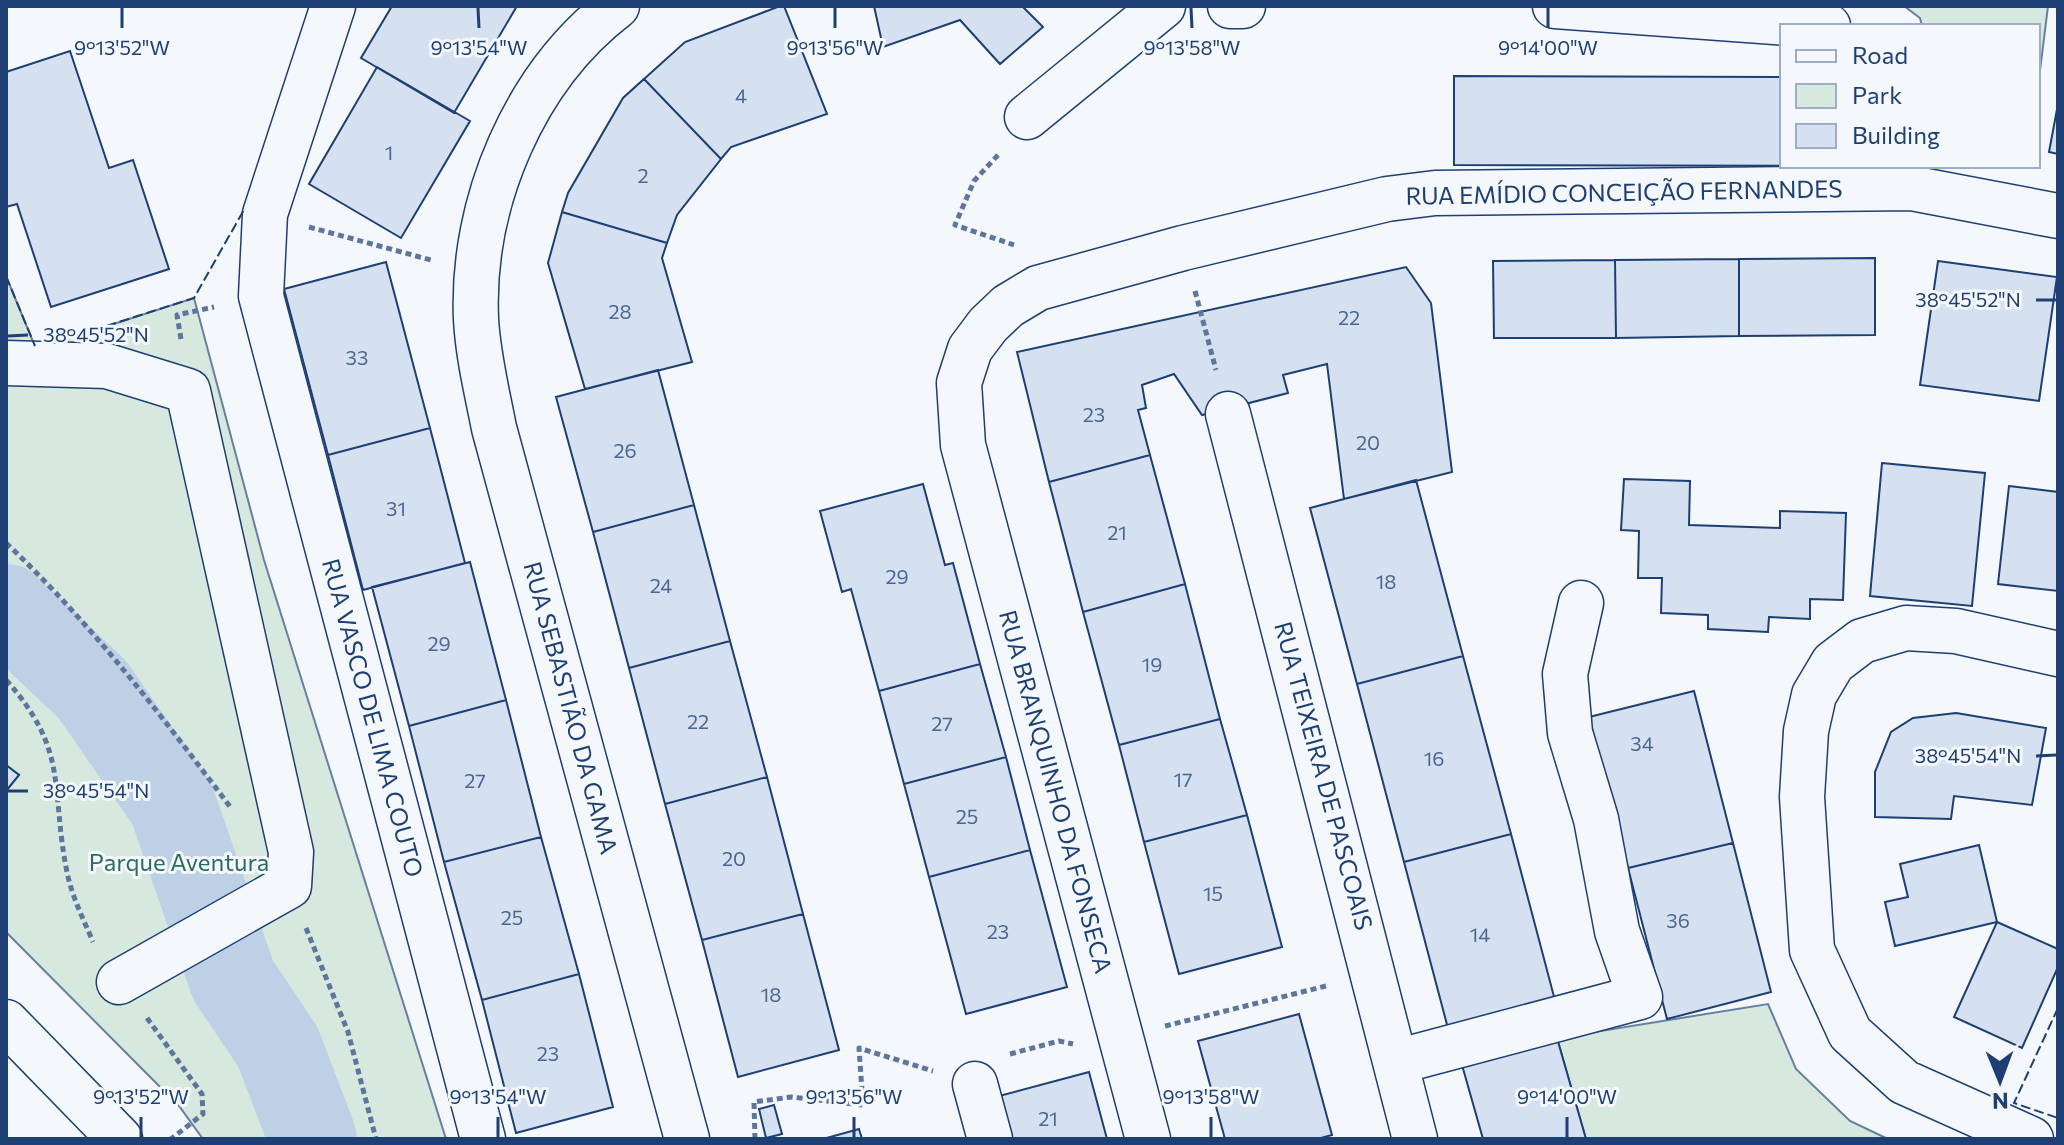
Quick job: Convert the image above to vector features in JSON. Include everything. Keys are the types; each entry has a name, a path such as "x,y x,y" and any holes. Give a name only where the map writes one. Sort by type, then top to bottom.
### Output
{"street":[{"name":"RUA VASCO DE LIMA COUTO","path":"333,6 265,214 261,296 483,1139"},
{"name":"RUA SEBASTIÃO DA GAMA","path":"617,6 592,25 558,63 521,123 494,184 478,273 476,318 480,358 494,428 687,1139"},
{"path":"1027,117 1163,6"},
{"path":"1230,6 1243,6"},
{"path":"1555,6 1801,24"},
{"name":"RUA EMÍDIO CONCEIÇÃO FERNANDES","path":"963,445 959,383 970,349 988,325 1038,288 1183,248 1387,199 1435,193 1911,177 2058,216"},
{"path":"6,363 107,366 188,391 291,852 289,886 119,982"},
{"name":"RUA TEIXEIRA DE PASCOAIS","path":"1228,414 1415,1139"},
{"name":"RUA BRANQUINHO DA FONSECA","path":"963,445 1148,1139"},
{"path":"1396,1062 1640,997 1617,931 1596,819 1570,733 1565,674 1581,603"},
{"path":"2031,1139 1904,1082 1850,1033 1812,950 1802,797 1806,731 1814,695 1833,663 1862,641 1906,628 1956,631 2058,654"},
{"path":"6,1022 120,1139"},
{"path":"975,1084 990,1139"}],"path":[{"path":"1027,117 1008,144 974,181 955,225 1015,246 1038,288"},
{"path":"265,214 478,273"},
{"path":"1183,248 1228,414"},
{"path":"188,391 177,315 261,296"},
{"path":"6,543 46,580 145,692 235,813"},
{"path":"6,680 35,714 49,748 60,797 66,870 74,902 102,962 202,1094 203,1114 171,1139"},
{"path":"289,886 348,1032 376,1139"},
{"path":"755,1139 754,1102 791,1097 863,1105 859,1048 975,1084 1013,1051 1059,1041 1084,1045 1374,974"}],"green space":[{"path":"1904,6 2048,6 2040,71 2040,24 1922,24 1920,18"},
{"name":"Parque Aventura","path":"6,276 36,349 194,298 264,560 446,1139 203,1139 179,1106 6,932 6,791 19,775 6,765"},
{"path":"1768,1004 1796,1069 1850,1121 1888,1139 1586,1139 1557,1038"}],"building":[{"path":"392,6 517,6 454,113 361,58"},
{"path":"784,6 827,114 731,147 721,159 644,79 685,42"},
{"path":"874,6 1022,6 1043,27 1000,64 960,20 883,47"},
{"path":"70,51 109,168 133,160 169,269 51,307 17,204 6,207 6,72"},
{"path":"377,67 470,121 401,238 309,184"},
{"path":"1454,76 1780,77 1780,166 1454,165"},
{"path":"644,79 721,159 677,215 667,243 562,212 568,193 623,98"},
{"path":"2058,104 2058,154 2049,152"},
{"path":"562,212 667,243 662,258 692,362 585,389 548,263"},
{"path":"1875,258 1875,335 1739,336 1739,259"},
{"path":"1739,259 1739,336 1616,338 1615,260"},
{"path":"1615,260 1616,338 1494,338 1493,261"},
{"path":"1938,261 2057,277 2039,401 1920,385"},
{"path":"386,262 430,428 328,455 284,289"},
{"path":"1406,267 1431,303 1452,472 1344,499 1327,364 1283,375 1288,393 1202,415 1174,374 1142,385 1146,408 1138,410 1150,455 1049,482 1017,352"},
{"path":"658,370 694,505 593,532 556,397"},
{"path":"430,428 465,563 363,590 328,455"},
{"path":"1150,455 1185,584 1083,612 1049,482"},
{"path":"1882,463 1985,473 1972,606 1870,596"},
{"path":"1624,479 1690,481 1689,525 1780,528 1780,511 1846,513 1843,600 1810,599 1810,619 1769,617 1768,632 1708,629 1708,615 1661,613 1662,578 1638,578 1639,531 1621,530"},
{"path":"1416,480 1463,656 1357,684 1310,508"},
{"path":"923,484 945,565 953,563 980,664 879,691 851,589 842,592 820,511"},
{"path":"2009,486 2058,492 2058,591 1998,584"},
{"path":"694,505 730,641 629,668 593,532"},
{"path":"470,562 506,700 409,726 372,587"},
{"path":"1185,584 1220,719 1119,745 1083,612"},
{"path":"730,641 767,777 665,804 629,668"},
{"path":"1463,656 1511,834 1404,862 1357,684"},
{"path":"980,664 1006,757 904,784 879,691"},
{"path":"1694,691 1733,843 1628,868 1589,717"},
{"path":"506,700 541,837 444,862 409,726"},
{"path":"1956,713 2046,728 2032,805 1954,796 1951,819 1875,817 1875,772 1891,732 1913,718"},
{"path":"1220,719 1247,815 1144,842 1119,745"},
{"path":"1006,757 1030,850 929,877 904,784"},
{"path":"6,765 19,775 6,791"},
{"path":"767,777 803,914 702,940 665,804"},
{"path":"1247,815 1282,947 1179,974 1144,842"},
{"path":"1511,834 1557,1008 1450,1036 1404,862"},
{"path":"541,837 579,974 482,1000 444,862"},
{"path":"1733,843 1771,992 1667,1019 1628,868"},
{"path":"1979,845 1997,922 1895,946 1885,902 1908,897 1900,864"},
{"path":"1030,850 1067,987 966,1014 929,877"},
{"path":"803,914 839,1050 738,1077 702,940"},
{"path":"1997,922 2058,949 2058,967 2022,1048 1954,1017"},
{"path":"579,974 613,1107 516,1133 482,1000"},
{"path":"1299,1014 1332,1135 1317,1139 1225,1139 1198,1041"},
{"path":"1557,1038 1586,1139 1483,1139 1462,1065"},
{"path":"1089,1072 1107,1139 999,1139 988,1099"},
{"path":"774,1105 782,1134 766,1138 759,1109"},
{"path":"859,1129 862,1139 823,1139"}],"waterway":[{"path":"6,608 92,689 172,804 233,980 278,1047 313,1139"}],"fence":[{"path":"53,343 194,298 245,208"},
{"path":"6,276 35,346"},
{"path":"2058,1008 2014,1103 2058,1118"}]}
